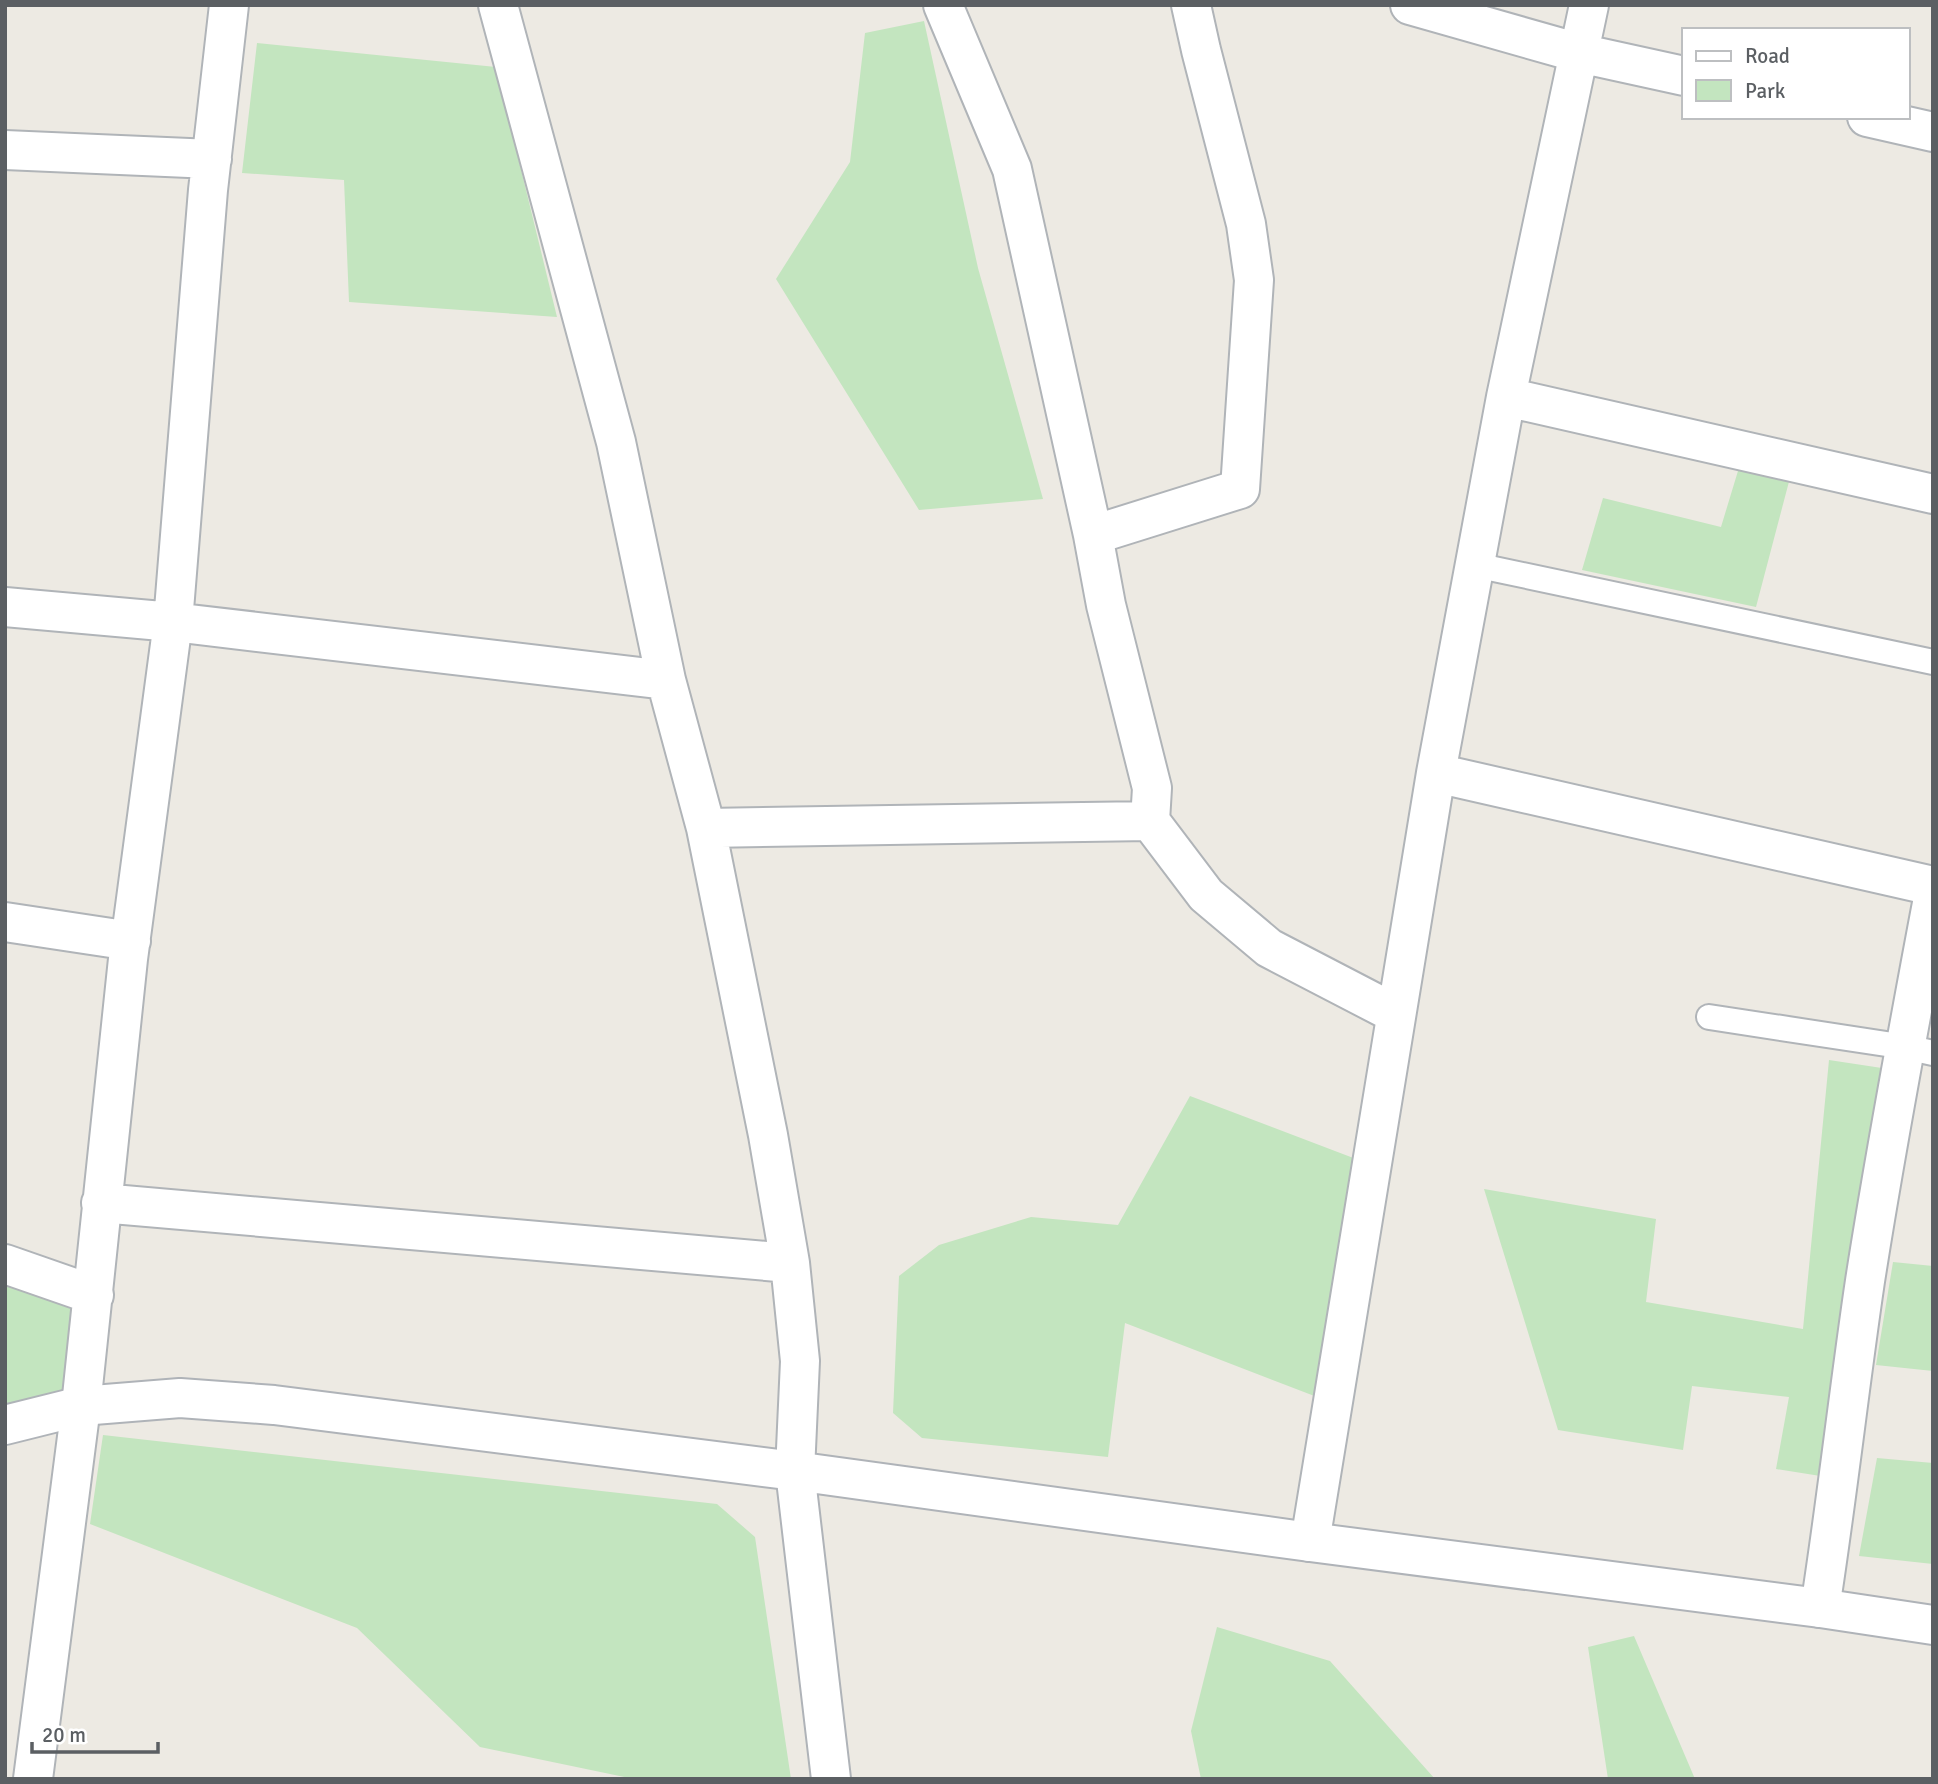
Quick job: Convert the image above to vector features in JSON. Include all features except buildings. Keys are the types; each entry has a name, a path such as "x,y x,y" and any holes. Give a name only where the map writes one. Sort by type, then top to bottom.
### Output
{"street":[{"path":"33,1779 94,1295 131,941 173,622 212,159 229,5"},
{"path":"498,5 616,442 666,680 706,828 768,1135 790,1263 800,1361 795,1471 831,1779"},
{"path":"943,5 1013,169 1106,605 1152,788 1150,821 1206,895 1269,948 1396,1014"},
{"path":"1093,535 1240,489 1254,280 1246,224 1191,5"},
{"path":"1409,5 1579,53 1682,76"},
{"path":"1310,1542 1436,773 1506,397 1589,5"},
{"path":"1876,119 1933,132"},
{"path":"5,150 212,159"},
{"path":"1506,397 1933,494"},
{"path":"5,607 173,622 666,680"},
{"path":"1436,773 1933,886"},
{"path":"706,828 1150,821"},
{"path":"1820,1608 1839,1486 1865,1281 1919,1050 1933,898"},
{"path":"5,922 131,941"},
{"path":"102,1203 790,1263"},
{"path":"5,1265 94,1295"},
{"path":"5,1425 81,1406 180,1398 274,1405 795,1471 1933,1625"}],"lane":[{"path":"1475,565 1933,662"},
{"path":"1709,1017 1919,1050"}],"green space":[{"path":"924,21 978,268 1043,499 919,510 776,279 850,162 865,33"},
{"path":"257,43 496,67 557,317 349,302 344,180 242,173"},
{"path":"1741,461 1791,474 1756,607 1582,570 1603,498 1721,527"},
{"path":"1829,1060 1895,1070 1833,1478 1776,1469 1789,1397 1692,1386 1683,1450 1558,1430 1484,1189 1656,1219 1646,1302 1803,1329"},
{"path":"1190,1096 1356,1159 1317,1397 1125,1323 1108,1457 922,1438 893,1413 899,1276 939,1245 1031,1217 1118,1225"},
{"path":"1893,1262 1933,1266 1933,1371 1876,1365"},
{"path":"5,1265 94,1295 81,1406 5,1425"},
{"path":"103,1435 717,1504 755,1537 791,1779 634,1779 480,1747 357,1628 90,1524"},
{"path":"1877,1458 1933,1463 1933,1564 1859,1556"},
{"path":"1217,1627 1330,1661 1435,1779 1201,1779 1191,1731"},
{"path":"1634,1636 1695,1779 1608,1779 1588,1647"}]}
